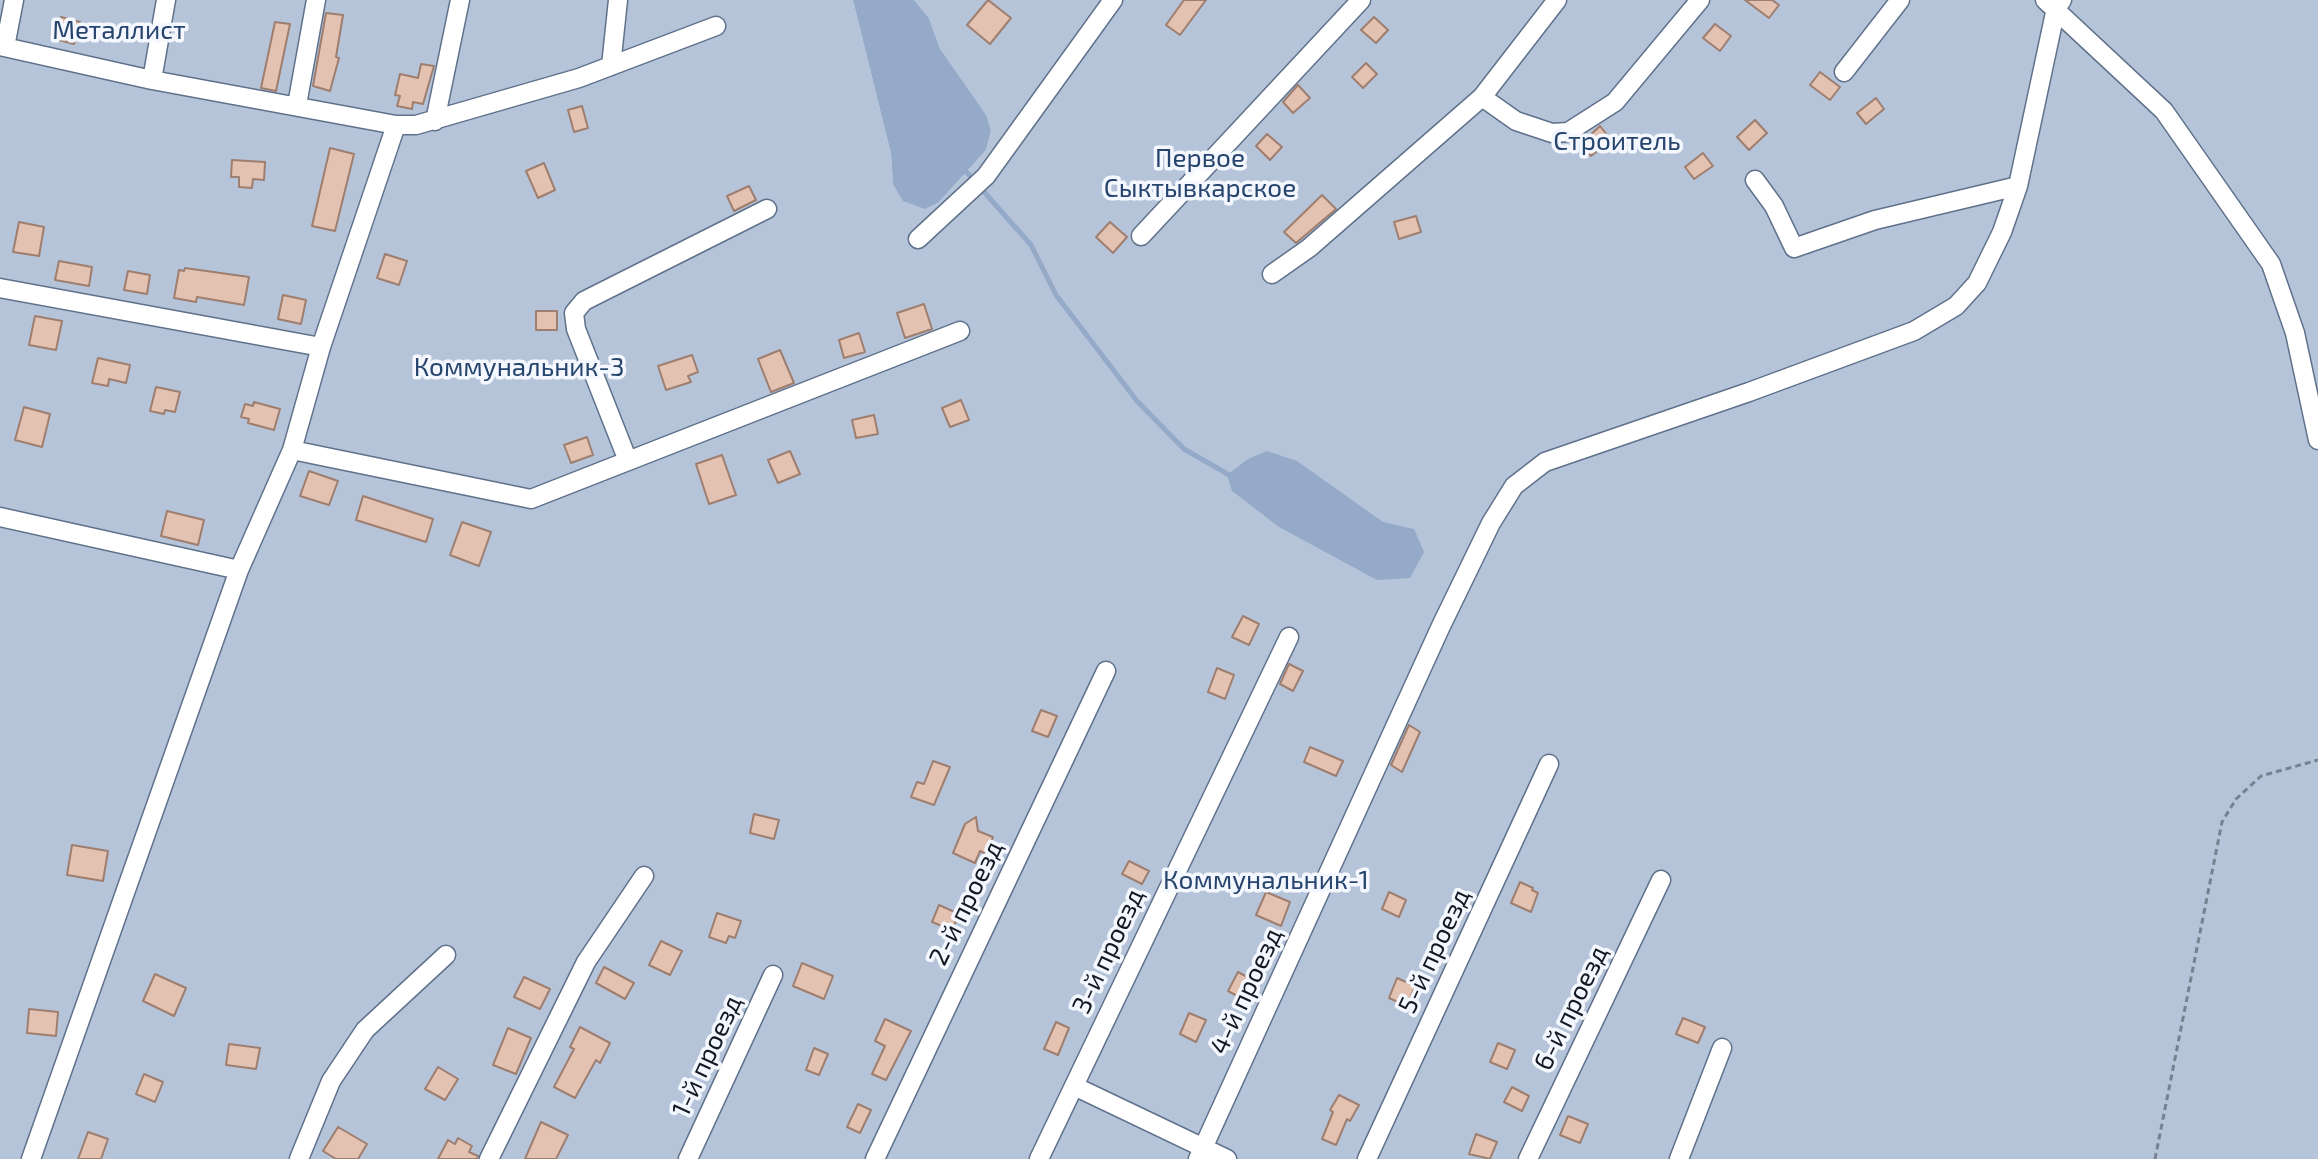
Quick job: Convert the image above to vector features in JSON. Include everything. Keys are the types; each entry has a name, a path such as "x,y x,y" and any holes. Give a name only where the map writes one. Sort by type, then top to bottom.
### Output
{"street":[{"path":"14,0 3,46 152,80 396,125 435,121 611,66 716,26"},
{"path":"152,80 166,0"},
{"path":"297,105 316,0"},
{"path":"435,121 460,0"},
{"path":"611,66 618,0"},
{"path":"918,239 986,176 1113,0"},
{"path":"1141,236 1361,0"},
{"path":"1272,274 1309,248 1482,97 1557,0"},
{"path":"1482,97 1516,121 1552,133 1568,132 1615,102 1700,0"},
{"path":"1844,72 1900,0"},
{"path":"2058,2 2164,111 2271,264 2295,333 2318,440"},
{"name":"4-й проезд","path":"1200,1154 1441,626 1491,523 1514,486 1545,462 1914,331 1956,306 1977,283 2002,232 2018,186 2058,2"},
{"path":"31,1159 239,570 292,450 321,347 396,125"},
{"path":"1755,180 1774,206 1794,248 1875,220 2018,186"},
{"path":"628,461 576,329 574,313 584,301 767,209"},
{"path":"0,288 321,347"},
{"path":"292,450 531,499 960,331"},
{"path":"0,517 239,570"},
{"name":"3-й проезд","path":"1039,1159 1289,637"},
{"name":"2-й проезд","path":"875,1159 1106,671"},
{"name":"5-й проезд","path":"1367,1159 1549,764"},
{"path":"489,1159 586,962 644,876"},
{"name":"6-й проезд","path":"1528,1159 1661,880"},
{"path":"299,1159 331,1081 365,1030 446,955"},
{"name":"1-й проезд","path":"688,1159 773,975"},
{"path":"1679,1159 1722,1048"},
{"path":"1074,1086 1200,1154 1227,1159"}],"path":[{"path":"2155,1159 2222,822 2236,799 2261,776 2318,760"}],"green space":[{"path":"0,0 853,0 891,154 893,184 939,202 986,150 991,131 940,49 929,18 914,0 2318,0 2318,1159 0,1159"}],"shaded area":[{"path":"853,0 914,0 929,18 940,49 986,115 991,131 986,150 939,202 925,209 903,201 893,184 891,154"},
{"path":"1267,451 1297,461 1383,522 1414,529 1424,552 1410,578 1377,580 1279,527 1232,491 1227,475 1248,459"}],"building":[{"path":"988,0 1011,18 990,44 967,25"},
{"path":"1184,0 1206,0 1180,35 1166,25"},
{"path":"1745,0 1772,0 1779,5 1769,18"},
{"path":"326,13 343,15 336,57 339,58 330,91 313,86"},
{"path":"61,17 80,22 74,44 55,39"},
{"path":"1374,17 1388,30 1376,43 1361,30"},
{"path":"275,22 290,24 276,91 261,88"},
{"path":"1715,24 1731,36 1720,51 1703,38"},
{"path":"1366,63 1377,74 1363,88 1352,77"},
{"path":"421,64 434,66 423,104 413,102 412,109 397,106 400,96 395,95 400,74 418,78"},
{"path":"1820,72 1840,87 1830,100 1810,85"},
{"path":"1298,85 1310,98 1293,113 1283,102"},
{"path":"1876,98 1884,109 1866,124 1857,113"},
{"path":"582,106 588,128 574,132 568,110"},
{"path":"1755,120 1767,133 1749,150 1737,137"},
{"path":"1600,126 1611,140 1591,156 1582,146"},
{"path":"1267,134 1282,147 1270,160 1256,146"},
{"path":"330,148 354,154 335,231 312,226"},
{"path":"1703,153 1713,166 1694,179 1685,167"},
{"path":"232,160 265,162 264,180 253,179 252,188 239,187 239,177 231,177"},
{"path":"544,163 555,190 538,198 526,171"},
{"path":"749,186 756,200 734,211 727,196"},
{"path":"1322,195 1336,209 1296,243 1284,232"},
{"path":"1416,216 1421,232 1399,239 1394,222"},
{"path":"19,222 44,227 39,256 13,252"},
{"path":"1110,222 1127,237 1113,253 1096,237"},
{"path":"385,254 407,261 399,285 377,278"},
{"path":"59,261 92,267 89,286 55,280"},
{"path":"185,268 249,277 244,305 197,297 196,302 174,298 179,270 184,271"},
{"path":"128,271 150,275 147,294 124,290"},
{"path":"283,295 306,300 301,324 278,319"},
{"path":"924,304 932,329 905,338 897,313"},
{"path":"536,311 557,311 557,330 536,330"},
{"path":"35,316 62,321 56,350 29,345"},
{"path":"859,333 865,352 844,358 839,340"},
{"path":"780,350 794,383 771,392 758,359"},
{"path":"692,355 698,372 688,376 691,382 666,390 658,366"},
{"path":"98,358 130,365 126,383 109,379 108,386 92,383"},
{"path":"156,387 180,392 175,412 165,410 164,414 150,411"},
{"path":"961,400 969,420 950,427 942,408"},
{"path":"254,402 280,409 274,430 248,423 249,419 241,417 245,404 253,406"},
{"path":"24,407 50,414 42,447 15,440"},
{"path":"874,415 878,434 856,438 852,420"},
{"path":"587,437 593,455 571,463 564,445"},
{"path":"790,451 800,474 778,483 768,460"},
{"path":"722,455 736,495 709,504 696,464"},
{"path":"309,471 338,481 329,505 300,496"},
{"path":"363,496 433,519 426,542 356,520"},
{"path":"167,511 204,520 198,545 161,536"},
{"path":"462,522 491,532 479,566 450,555"},
{"path":"1243,616 1259,624 1249,645 1232,637"},
{"path":"1289,664 1303,671 1293,691 1280,684"},
{"path":"1217,668 1234,675 1225,699 1208,692"},
{"path":"1041,710 1057,716 1048,737 1032,731"},
{"path":"1409,725 1420,732 1402,772 1391,765"},
{"path":"1310,747 1343,761 1336,776 1304,762"},
{"path":"933,761 950,767 934,805 911,797 917,782 924,784"},
{"path":"754,814 779,820 774,839 750,833"},
{"path":"976,817 978,831 993,837 986,854 980,851 975,863 953,853 965,824"},
{"path":"72,845 108,851 103,881 67,875"},
{"path":"1129,861 1149,871 1142,884 1122,874"},
{"path":"1520,882 1538,893 1531,912 1511,903"},
{"path":"1266,892 1290,902 1281,926 1256,915"},
{"path":"1389,892 1406,900 1399,917 1382,909"},
{"path":"939,905 959,914 952,930 932,922"},
{"path":"717,913 741,921 735,938 729,936 726,943 709,937"},
{"path":"661,941 682,951 670,975 649,965"},
{"path":"802,963 833,976 824,999 793,986"},
{"path":"604,967 634,983 625,999 596,983"},
{"path":"1238,972 1253,980 1243,999 1228,991"},
{"path":"155,974 186,988 174,1016 143,1001"},
{"path":"524,977 550,989 540,1009 514,997"},
{"path":"1397,978 1415,986 1407,1006 1389,998"},
{"path":"29,1009 58,1012 56,1036 27,1033"},
{"path":"1189,1013 1206,1020 1196,1042 1180,1034"},
{"path":"1683,1018 1705,1027 1698,1043 1676,1034"},
{"path":"885,1019 911,1031 886,1080 872,1074 885,1046 875,1041"},
{"path":"1056,1022 1069,1028 1058,1055 1044,1049"},
{"path":"580,1027 610,1043 600,1063 596,1060 575,1098 554,1087 574,1049 570,1047"},
{"path":"508,1028 531,1038 516,1074 493,1065"},
{"path":"1498,1043 1515,1050 1507,1069 1490,1062"},
{"path":"229,1044 260,1048 256,1069 226,1065"},
{"path":"814,1048 828,1054 819,1075 806,1070"},
{"path":"438,1067 458,1079 445,1100 425,1089"},
{"path":"144,1074 163,1082 155,1102 136,1094"},
{"path":"1512,1087 1529,1096 1522,1111 1504,1102"},
{"path":"1339,1095 1359,1105 1350,1121 1347,1119 1336,1145 1322,1139 1333,1112 1330,1110"},
{"path":"858,1104 871,1110 860,1133 847,1127"},
{"path":"1568,1116 1588,1124 1580,1143 1560,1135"},
{"path":"541,1122 568,1135 556,1159 525,1159"},
{"path":"338,1127 367,1144 358,1159 336,1159 323,1151"},
{"path":"88,1132 108,1139 101,1159 78,1159"},
{"path":"1476,1134 1497,1142 1490,1159 1469,1154"},
{"path":"458,1138 472,1146 469,1152 478,1156 477,1159 438,1159 448,1140 455,1144"}],"waterway":[{"path":"963,168 1031,245 1056,295 1137,401 1184,449 1231,476"}],"park label":[{"name":"Металлист","path":"119,30"},
{"name":"Строитель","path":"1617,141"},
{"name":"Первое Сыктывкарское","path":"1200,173"},
{"name":"Коммунальник-3","path":"519,367"},
{"name":"Коммунальник-1","path":"1266,880"}]}
